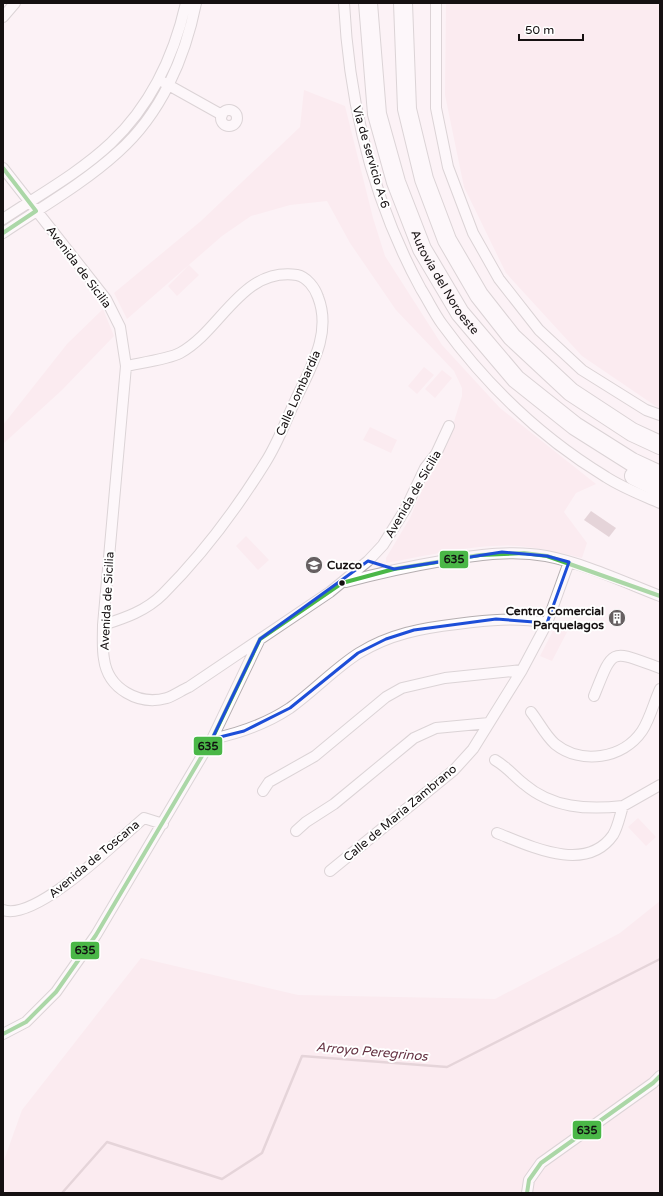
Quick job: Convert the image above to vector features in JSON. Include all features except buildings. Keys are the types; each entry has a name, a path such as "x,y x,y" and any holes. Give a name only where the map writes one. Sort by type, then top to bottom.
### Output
{"highway":[{"name":"Autovía del Noroeste","path":"368,3 377,114 396,182 422,249 460,312 516,379 575,426 632,462 660,475"},
{"name":"Autovía del Noroeste","path":"403,3 407,109 424,179 447,240 479,294 512,337 571,392 632,432 660,445"},
{"path":"516,379 520,394 558,428 635,477 660,489"}],"street":[{"path":"3,17 14,3"},
{"path":"3,219 70,174 110,144 139,113 159,80 172,53 186,3"},
{"path":"3,233 78,183 119,152 148,119 169,85 182,57 191,29 196,3"},
{"name":"Vía de servicio A-6","path":"344,3 349,61 357,112 378,193 404,257 441,323 491,386 540,432 607,478 660,503"},
{"path":"436,3 436,108 448,167 473,234 499,279 538,330 582,370 646,410 660,415"},
{"path":"159,80 222,114"},
{"name":"Avenida de Sicilia","path":"3,168 106,298 120,327 126,366 103,625 104,660 110,677 122,691 136,698 153,700 167,698 189,687 342,583 368,561 383,545 406,508 424,468 436,454 449,426"},
{"name":"Calle Lombardía","path":"103,625 124,618 147,607 163,594 217,531 266,462 315,358 322,334 323,309 314,287 299,275 278,274 260,280 240,294 198,340 179,354 126,366"},
{"path":"342,583 394,569 502,552 547,556 569,562 660,596"},
{"path":"368,561 394,569"},
{"name":"Calle de María Zambrano","path":"330,871 454,770 473,748 522,670 547,623 569,562"},
{"path":"212,739 244,732 290,708 358,653 386,639 414,630 496,619 523,619 547,623"},
{"path":"3,1034 26,1022 56,992 96,935 212,739 260,639"},
{"path":"594,696 607,664 610,659 617,655 625,656 660,668"},
{"path":"263,790 270,782 315,756 386,697 402,688 445,678 522,670"},
{"path":"531,712 545,733 555,744 567,751 584,756 600,757 614,753 630,744 642,730 660,688"},
{"path":"296,831 306,822 334,804 414,738 436,728 489,723"},
{"path":"496,760 542,797 556,803 591,809 623,806 660,785"},
{"path":"497,833 538,849 557,853 574,855 593,851 606,844 614,834 623,806"},
{"name":"Avenida de Toscana","path":"3,910 19,911 37,904 57,892 144,818 163,824"},
{"path":"528,1193 529,1180 541,1162 653,1083 660,1076"}],"highlighted area":[{"path":"502,552 547,556 569,562 547,623 496,619 414,630 386,639 358,653 290,708 244,731 212,739 260,639 368,561 394,569"}],"shaded area":[{"path":"446,3 660,3 660,409 582,356 506,273 464,187 445,95"},
{"path":"160,90 154,103 148,111 110,153 68,185 49,198 43,200 141,115"},
{"path":"304,90 345,106 373,218 385,256 442,345 500,408 596,484 576,493 564,512 587,543 582,558 535,548 519,546 487,546 386,563 386,558 410,518 435,460 452,428 462,396 462,388 454,371 396,310 350,243 327,201 290,205 251,216 222,236 127,319 114,293 201,221 300,127"},
{"path":"189,265 199,275 177,296 168,286"},
{"path":"103,309 114,336 62,390 3,444 3,425 67,344"},
{"path":"424,367 434,375 417,394 408,386"},
{"path":"442,370 452,378 435,398 425,389"},
{"path":"370,427 397,440 391,453 363,440"},
{"path":"591,511 616,528 609,537 584,520"},
{"path":"246,536 269,560 258,570 236,546"},
{"path":"555,627 567,632 552,661 540,656"},
{"path":"638,818 656,837 646,846 628,827"},
{"path":"660,901 660,1193 3,1193 3,1163 22,1110 141,958 298,995 495,999 620,933"}],"waterway":[{"name":"Arroyo Peregrinos","path":"62,1193 107,1142 222,1179 262,1153 302,1056 447,1067 660,959"}],"transit line":[{"name":"635","path":"3,168 36,211"},
{"name":"635","path":"3,233 36,211"},
{"name":"635","path":"260,639 342,583 394,569 480,555 524,553 547,556 660,596"},
{"name":"635","path":"3,1034 26,1022 56,992 96,935 212,739 260,639"},
{"name":"635","path":"527,1193 529,1180 541,1163 653,1083 660,1076"}],"place":[{"name":"Cuzco","path":"314,565"},
{"name":"Centro Comercial Parquelagos","path":"617,618"}]}
